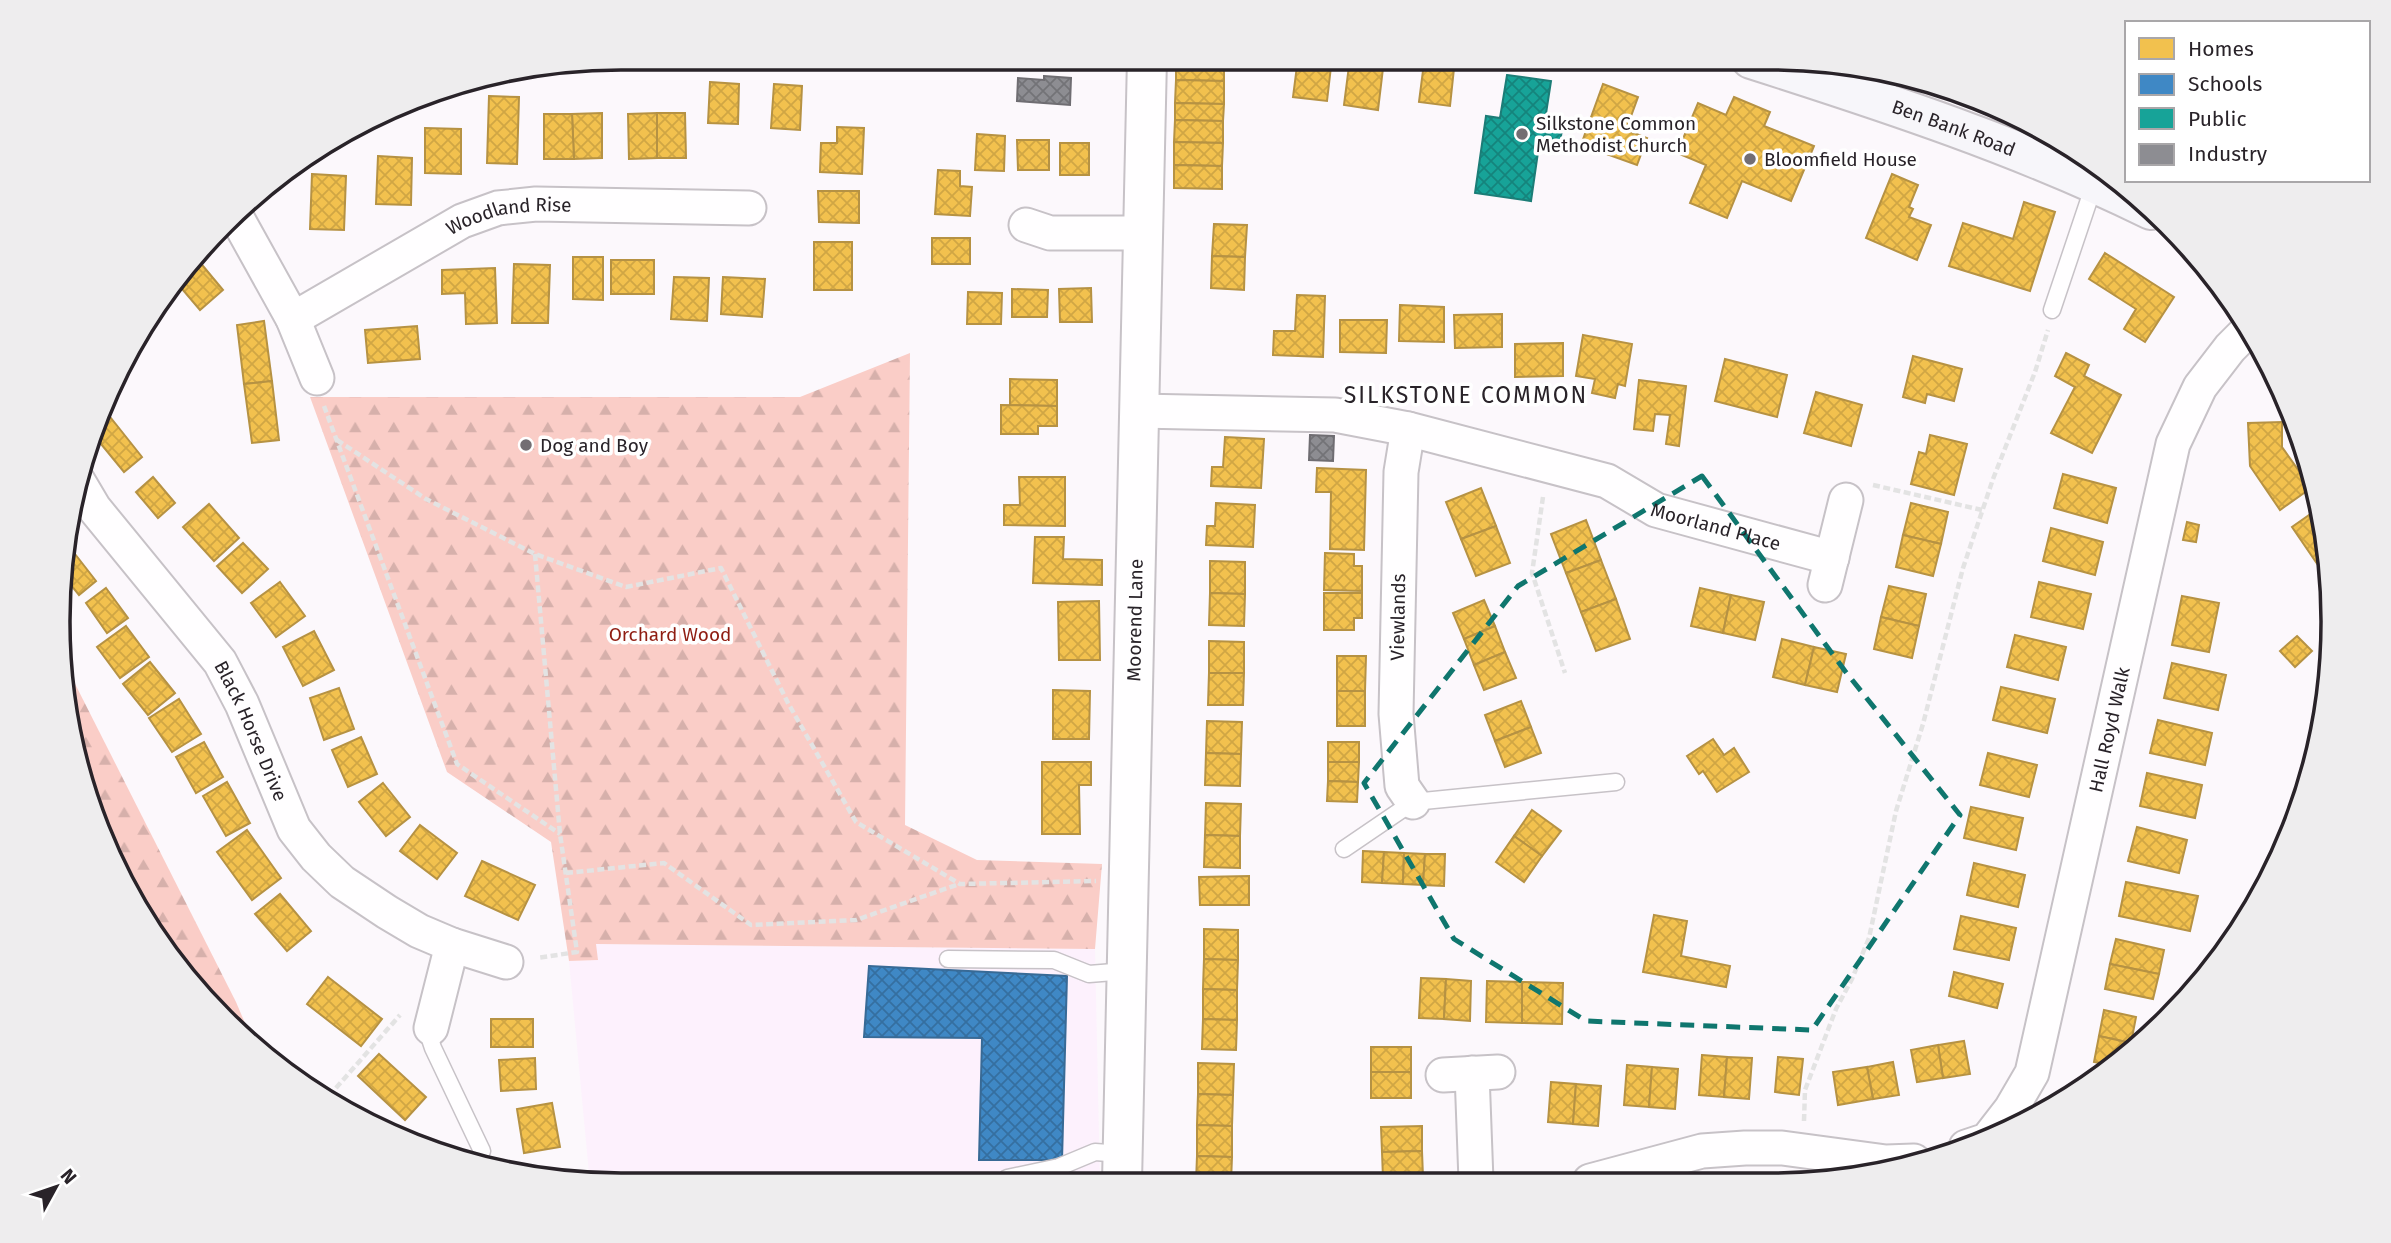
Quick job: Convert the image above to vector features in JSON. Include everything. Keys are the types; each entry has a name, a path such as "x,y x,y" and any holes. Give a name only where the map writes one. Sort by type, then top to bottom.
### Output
{"main road":[{"name":"Ben Bank Road","path":"1809,71 1887,88 1985,139 2114,192"}],"street":[{"name":"Moorend Lane","path":"1122,1168 1147,70"},
{"name":"Woodland Rise","path":"293,318 462,221 498,208 536,204 748,208"},
{"path":"240,224 293,318 317,378"},
{"path":"1026,225 1050,233 1143,233"},
{"name":"Hall Royd Walk","path":"1999,1122 2011,1110 2032,1073 2173,444 2200,387 2241,337"},
{"path":"1139,411 1335,415 1408,429 1548,465"},
{"name":"Viewlands","path":"1408,429 1401,472 1396,714 1402,786 1413,802"},
{"name":"Moorland Place","path":"1548,465 1607,481 1656,510 1828,571 1857,492"},
{"name":"Black Horse Drive","path":"86,494 94,508 220,662 242,705 294,829 316,858 342,881 419,931 452,945 506,962"},
{"path":"417,1020 452,945"},
{"path":"1471,1073 1476,1173"},
{"path":"1650,1173 1702,1151 1782,1148 1880,1161"}],"lane":[{"path":"2053,310 2095,182"},
{"path":"1344,849 1413,802 1616,782"},
{"path":"948,959 1054,960 1089,974 1126,971"},
{"path":"417,1020 429,1036 482,1151"},
{"path":"1031,1173 1059,1167 1095,1152 1122,1168"}],"path":[{"path":"1811,1152 1804,1132 1805,1090 1836,1009 1869,938 1896,811 1963,568 1982,510 2035,372 2053,310"},
{"path":"317,378 337,440 457,764 560,834"},
{"path":"337,440 426,499 535,554 626,587 720,568 788,703 856,822 960,884"},
{"path":"1548,465 1532,573 1565,673"},
{"path":"1857,492 1982,510"},
{"path":"506,962 577,952 560,834 535,554"},
{"path":"566,873 664,863 751,925 856,920 960,884 1100,881 1128,885"},
{"path":"334,1092 417,1020"}],"highlighted area":[{"path":"1702,476 1845,671 1960,815 1812,1030 1586,1021 1454,939 1364,783 1518,586"}],"shaded area":[{"path":"595,944 1095,949 1100,1173 589,1172 569,961 598,960"}],"green space":[{"name":"Orchard Wood","path":"910,353 905,825 977,860 1102,864 1095,949 596,944 598,960 569,961 551,842 447,772 310,397 800,397"},
{"path":"74,681 245,1024 184,957 163,928 127,865 99,799 81,729"}],"building: Homes":[{"path":"1176,70 1224,70 1224,81 1176,80"},
{"path":"1296,70 1331,70 1327,101 1293,97"},
{"path":"1348,70 1383,70 1378,110 1344,105"},
{"path":"1423,70 1454,70 1450,106 1419,102"},
{"path":"1176,80 1224,81 1224,104 1175,103"},
{"path":"710,82 739,84 738,124 708,123"},
{"path":"774,84 802,86 800,130 771,128"},
{"path":"1603,84 1638,97 1626,130 1647,138 1637,165 1581,145"},
{"path":"489,96 519,97 517,164 487,163"},
{"name":"Bloomfield House","path":"1734,97 1770,112 1764,126 1814,146 1791,201 1742,181 1727,218 1690,203 1706,165 1677,153 1698,103 1726,115"},
{"path":"1175,103 1224,104 1223,121 1175,120"},
{"path":"602,113 602,158 574,159 572,114"},
{"path":"657,113 657,158 629,159 628,114"},
{"path":"657,113 685,113 686,158 657,158"},
{"path":"544,114 572,114 574,159 544,159"},
{"path":"1175,120 1223,121 1223,143 1174,142"},
{"path":"837,127 864,128 862,174 820,172 821,143 837,143"},
{"path":"425,128 461,129 461,174 425,173"},
{"path":"977,134 1005,136 1004,171 975,170"},
{"path":"1017,140 1049,140 1049,170 1018,170"},
{"path":"1174,142 1223,143 1222,166 1174,165"},
{"path":"1060,143 1089,143 1089,175 1060,175"},
{"path":"378,156 412,158 411,205 376,204"},
{"path":"1174,165 1222,166 1222,189 1174,188"},
{"path":"938,170 960,171 960,186 972,187 970,216 935,214"},
{"path":"312,174 346,176 344,230 310,229"},
{"path":"1892,174 1918,185 1909,207 1913,209 1909,217 1931,225 1917,260 1866,238"},
{"path":"818,191 859,191 859,223 819,222"},
{"path":"2024,202 2055,212 2030,291 1949,266 1963,223 2013,239"},
{"path":"1214,224 1247,225 1245,257 1212,256"},
{"path":"932,238 970,238 970,264 932,264"},
{"path":"814,242 852,242 852,290 814,290"},
{"path":"2105,253 2174,297 2145,342 2124,329 2136,309 2089,279"},
{"path":"1212,256 1245,257 1244,290 1211,288"},
{"path":"573,257 603,257 603,300 573,299"},
{"path":"611,260 654,260 654,294 611,294"},
{"path":"202,264 223,290 200,310 182,289"},
{"path":"514,264 550,265 548,323 512,323"},
{"path":"495,268 497,323 466,324 465,293 442,294 442,270"},
{"path":"674,277 709,278 707,321 671,319"},
{"path":"723,277 765,279 762,317 721,314"},
{"path":"1091,288 1092,322 1060,322 1059,289"},
{"path":"1012,289 1048,290 1047,317 1012,317"},
{"path":"968,292 1002,293 1001,324 967,324"},
{"path":"1297,295 1325,296 1323,357 1273,355 1274,331 1295,331"},
{"path":"1400,305 1444,307 1444,342 1399,341"},
{"path":"1502,314 1502,347 1455,348 1454,315"},
{"path":"1340,320 1387,320 1386,353 1340,352"},
{"path":"264,321 272,381 244,384 237,325"},
{"path":"417,326 420,359 368,363 365,330"},
{"path":"1583,335 1632,344 1625,386 1618,384 1615,398 1592,393 1595,379 1576,376"},
{"path":"1563,343 1563,376 1515,377 1515,344"},
{"path":"2066,353 2089,365 2084,376 2121,395 2092,453 2051,433 2075,387 2055,376"},
{"path":"1913,356 1962,369 1954,401 1927,394 1925,403 1903,397"},
{"path":"1725,359 1787,375 1777,417 1715,401"},
{"path":"1010,379 1057,380 1057,406 1010,405"},
{"path":"1639,380 1686,386 1679,446 1666,444 1670,415 1655,414 1653,431 1634,429"},
{"path":"272,381 279,440 252,443 244,384"},
{"path":"1816,392 1862,405 1851,446 1804,433"},
{"path":"1001,405 1057,406 1057,426 1038,426 1038,434 1001,434"},
{"path":"110,416 142,457 124,472 100,442"},
{"path":"2282,422 2282,447 2300,473 2305,492 2280,510 2250,466 2248,423"},
{"path":"1930,435 1967,444 1954,495 1911,484 1919,452 1926,454"},
{"path":"1225,437 1264,439 1261,488 1211,486 1212,467 1223,467"},
{"path":"1317,468 1366,470 1364,550 1330,549 1331,492 1316,492"},
{"path":"2063,474 2116,488 2107,523 2054,508"},
{"path":"153,477 175,503 158,518 136,492"},
{"path":"1019,477 1065,477 1065,526 1004,525 1004,505 1020,505"},
{"path":"1481,488 1496,526 1461,539 1446,502"},
{"path":"1216,503 1255,505 1253,547 1206,545 1207,526 1215,526"},
{"path":"1911,503 1948,512 1941,544 1903,535"},
{"path":"209,504 239,538 214,561 183,527"},
{"path":"2310,514 2318,565 2292,527"},
{"path":"1586,520 1601,560 1566,573 1551,534"},
{"path":"2187,522 2199,525 2196,542 2183,540"},
{"path":"1496,526 1510,563 1476,576 1461,539"},
{"path":"2051,528 2103,542 2095,575 2043,561"},
{"path":"1903,535 1941,544 1933,576 1896,567"},
{"path":"1035,537 1064,537 1063,559 1102,560 1102,585 1033,583"},
{"path":"243,543 268,569 242,593 217,566"},
{"path":"75,553 96,581 79,595 71,585"},
{"path":"1325,553 1354,554 1354,566 1362,566 1362,591 1324,590"},
{"path":"1601,560 1616,599 1581,612 1566,573"},
{"path":"1210,561 1245,562 1245,594 1210,593"},
{"path":"280,582 305,616 276,637 251,603"},
{"path":"2039,582 2091,594 2083,629 2031,617"},
{"path":"1889,586 1926,594 1919,626 1881,617"},
{"path":"106,588 128,618 107,633 86,603"},
{"path":"1700,588 1731,595 1723,633 1691,626"},
{"path":"1210,593 1245,594 1244,626 1209,625"},
{"path":"1324,593 1362,593 1362,618 1354,618 1354,630 1324,630"},
{"path":"1731,595 1764,602 1755,640 1723,633"},
{"path":"2182,596 2219,603 2209,652 2172,645"},
{"path":"1616,599 1630,639 1596,651 1581,612"},
{"path":"1484,600 1495,626 1464,639 1453,613"},
{"path":"1099,601 1100,660 1059,660 1058,602"},
{"path":"1881,617 1919,626 1912,658 1874,649"},
{"path":"126,626 149,657 120,678 97,647"},
{"path":"1495,626 1505,652 1474,665 1464,639"},
{"path":"314,631 334,670 303,686 283,647"},
{"path":"2015,635 2066,647 2058,680 2007,667"},
{"path":"2297,636 2312,651 2295,667 2280,651"},
{"path":"1782,639 1814,647 1805,685 1773,677"},
{"path":"1209,641 1244,642 1244,673 1209,673"},
{"path":"1814,647 1846,654 1837,692 1805,685"},
{"path":"1505,652 1516,678 1484,690 1474,665"},
{"path":"1337,656 1366,656 1365,691 1337,691"},
{"path":"150,662 175,693 148,715 123,684"},
{"path":"2172,663 2226,675 2218,710 2164,698"},
{"path":"1209,673 1244,673 1243,705 1208,705"},
{"path":"2001,687 2055,699 2047,733 1993,720"},
{"path":"339,688 354,729 324,740 310,698"},
{"path":"1053,690 1090,691 1089,739 1053,739"},
{"path":"1337,691 1365,691 1365,726 1337,726"},
{"path":"179,699 201,734 172,752 149,718"},
{"path":"1521,701 1531,727 1495,741 1485,715"},
{"path":"2158,720 2212,733 2205,765 2150,753"},
{"path":"1207,721 1242,722 1241,754 1206,753"},
{"path":"1531,727 1541,753 1505,767 1495,741"},
{"path":"361,737 377,774 348,787 332,750"},
{"path":"1713,739 1724,755 1734,748 1749,772 1717,792 1703,771 1699,774 1687,756"},
{"path":"204,742 223,777 196,793 176,757"},
{"path":"1328,742 1359,742 1359,762 1328,762"},
{"path":"1206,753 1241,754 1240,786 1205,785"},
{"path":"1988,753 2037,765 2029,797 1980,785"},
{"path":"1042,762 1091,762 1091,785 1079,785 1080,834 1042,834"},
{"path":"1328,762 1359,762 1358,782 1328,781"},
{"path":"2147,773 2202,785 2195,818 2140,806"},
{"path":"1328,781 1358,782 1357,802 1327,801"},
{"path":"227,782 250,823 226,836 203,796"},
{"path":"383,783 410,817 386,836 359,802"},
{"path":"1206,803 1241,804 1240,836 1205,835"},
{"path":"1971,807 2023,818 2016,850 1964,838"},
{"path":"1532,810 1561,831 1542,856 1514,836"},
{"path":"420,825 457,853 437,879 400,851"},
{"path":"2137,827 2187,840 2179,873 2128,861"},
{"path":"247,830 281,878 252,900 217,852"},
{"path":"1205,835 1240,836 1240,868 1204,867"},
{"path":"1514,836 1542,856 1524,882 1496,862"},
{"path":"1363,851 1384,852 1382,883 1362,882"},
{"path":"1384,852 1404,853 1403,884 1382,883"},
{"path":"1404,853 1425,854 1423,885 1403,884"},
{"path":"1425,854 1445,854 1444,886 1423,885"},
{"path":"482,861 535,885 518,920 465,896"},
{"path":"1974,863 2025,875 2018,907 1967,895"},
{"path":"1249,876 1249,905 1200,905 1199,877"},
{"path":"2126,882 2198,896 2190,931 2119,916"},
{"path":"280,894 311,931 287,951 255,914"},
{"path":"1654,915 1687,921 1681,956 1730,966 1726,987 1643,972"},
{"path":"1961,916 2016,928 2009,960 1954,949"},
{"path":"1204,929 1238,930 1238,960 1204,959"},
{"path":"2116,939 2164,950 2159,974 2110,964"},
{"path":"1204,959 1238,960 1237,990 1203,989"},
{"path":"2110,964 2159,974 2153,999 2105,989"},
{"path":"1954,972 2003,984 1997,1008 1949,996"},
{"path":"328,977 382,1019 361,1046 307,1004"},
{"path":"1421,978 1446,979 1444,1019 1419,1018"},
{"path":"1446,979 1471,981 1470,1021 1444,1019"},
{"path":"1487,981 1522,982 1522,1023 1486,1022"},
{"path":"1522,982 1563,983 1562,1024 1522,1023"},
{"path":"1203,989 1237,990 1237,1020 1203,1019"},
{"path":"2104,1010 2136,1017 2132,1037 2126,1042 2099,1036"},
{"path":"491,1019 533,1019 533,1047 491,1047"},
{"path":"1203,1019 1237,1020 1236,1050 1202,1049"},
{"path":"2099,1036 2126,1042 2099,1063 2094,1062"},
{"path":"1964,1041 1970,1074 1943,1078 1938,1045"},
{"path":"1938,1045 1943,1078 1917,1082 1911,1050"},
{"path":"1371,1047 1411,1047 1411,1072 1371,1072"},
{"path":"379,1054 426,1097 405,1120 358,1076"},
{"path":"1702,1055 1727,1057 1724,1097 1699,1095"},
{"path":"1727,1057 1752,1058 1749,1099 1724,1097"},
{"path":"1778,1057 1803,1059 1799,1095 1775,1092"},
{"path":"535,1058 536,1089 501,1091 499,1060"},
{"path":"1893,1062 1899,1095 1873,1099 1867,1067"},
{"path":"1198,1063 1234,1064 1233,1095 1198,1094"},
{"path":"1627,1065 1652,1067 1649,1107 1624,1105"},
{"path":"1652,1067 1678,1069 1675,1109 1649,1107"},
{"path":"1867,1067 1873,1099 1838,1105 1833,1072"},
{"path":"1371,1072 1411,1072 1411,1098 1371,1098"},
{"path":"1551,1082 1576,1084 1573,1124 1548,1122"},
{"path":"1576,1084 1601,1086 1598,1126 1573,1124"},
{"path":"1198,1094 1233,1095 1232,1126 1197,1125"},
{"path":"552,1103 560,1147 524,1153 517,1109"},
{"path":"1197,1125 1232,1126 1232,1157 1197,1156"},
{"path":"1422,1126 1422,1151 1382,1152 1381,1127"},
{"path":"1422,1151 1423,1173 1383,1173 1382,1152"},
{"path":"1197,1156 1232,1157 1231,1173 1196,1173"}],"building: Schools":[{"path":"869,966 1067,976 1062,1160 979,1160 982,1038 864,1037"}],"building: Public":[{"name":"Silkstone Common Methodist Church","path":"1507,75 1551,81 1545,120 1563,123 1559,149 1539,145 1531,201 1475,193 1486,116 1500,118"}],"building: Industry":[{"path":"1044,76 1071,78 1070,105 1017,101 1018,78 1044,80"},
{"path":"1310,435 1334,436 1333,461 1309,460"}],"place":[{"name":"Silkstone Common Methodist Church","path":"1522,134"},
{"name":"Bloomfield House","path":"1750,159"},
{"name":"Dog and Boy","path":"526,445"}],"district":[{"name":"SILKSTONE COMMON","path":"1466,395"}]}
